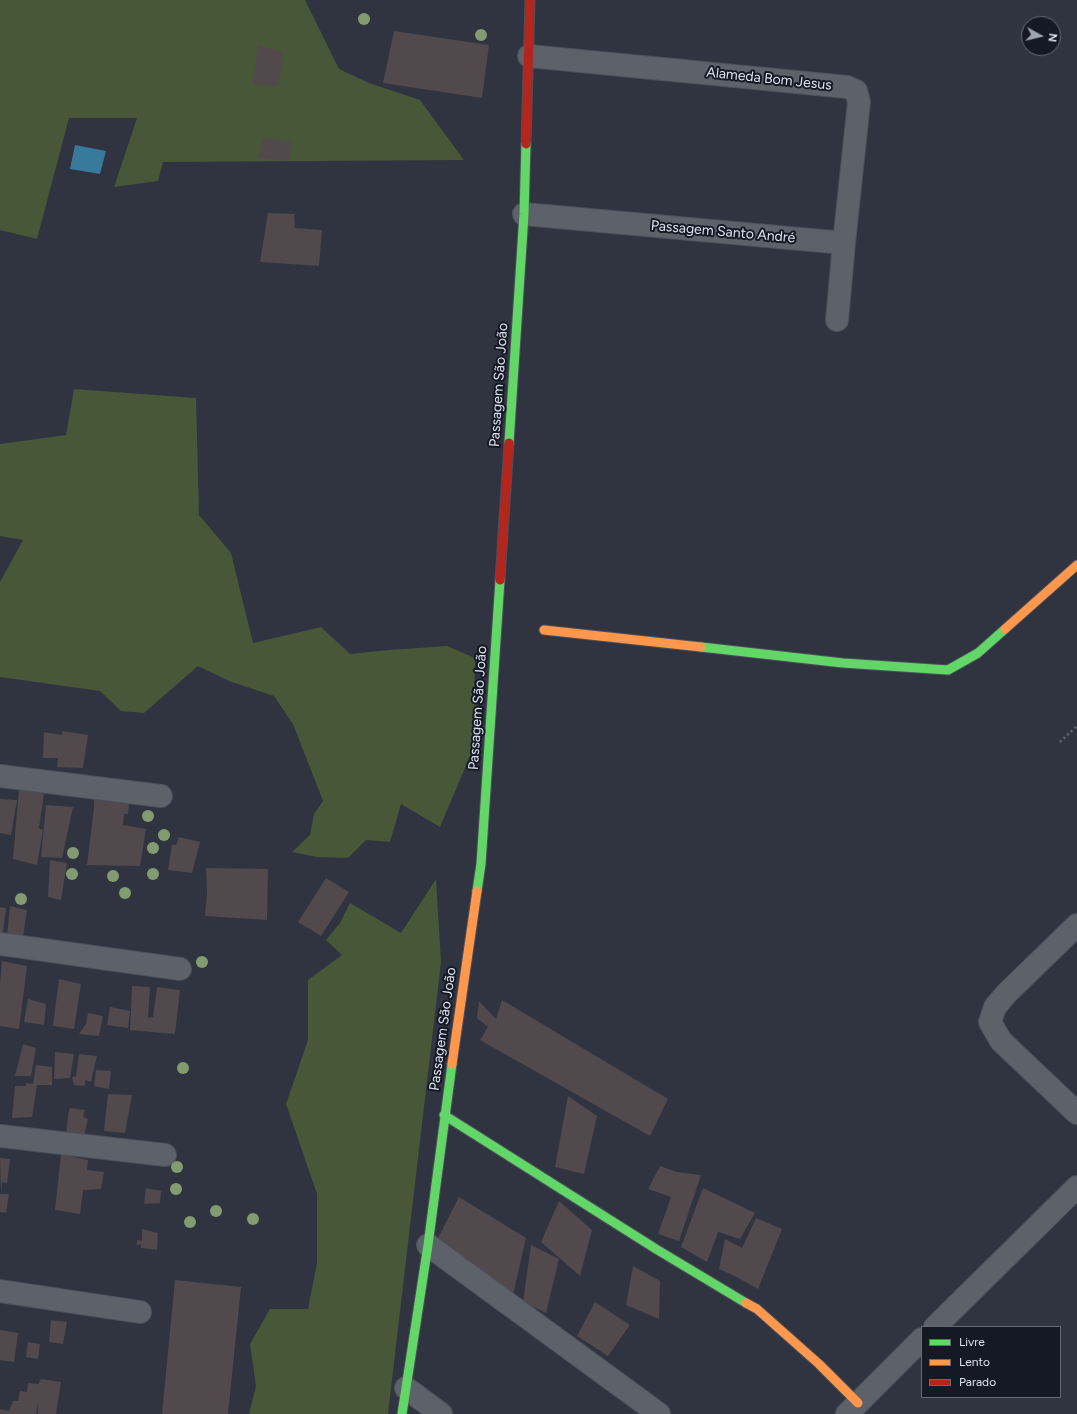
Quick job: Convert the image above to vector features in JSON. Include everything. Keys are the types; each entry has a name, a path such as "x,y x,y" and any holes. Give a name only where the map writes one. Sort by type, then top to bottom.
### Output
{"street":[{"name":"Passagem São João","path":"402,1414 428,1245 444,1115 481,864 524,214 530,0"},
{"name":"Alameda Bom Jesus","path":"529,56 847,87 856,91 859,102 844,243"},
{"name":"Passagem Santo André","path":"524,214 844,243"},
{"path":"837,320 844,243"},
{"path":"544,630 843,663 948,670 978,652 1077,565"},
{"path":"0,776 161,796"},
{"path":"1077,925 1007,993 995,1007 990,1022 1001,1041 1077,1113"},
{"path":"0,944 180,969"},
{"path":"444,1115 656,1248 757,1309 819,1364 852,1408 921,1341"},
{"path":"0,1136 165,1155"},
{"path":"936,1326 1077,1187"},
{"path":"428,1245 659,1414"},
{"path":"0,1291 140,1312"},
{"path":"406,1388 441,1414"}],"path":[{"path":"1060,742 1077,726"}],"green space":[{"path":"0,0 305,0 339,69 369,83 420,100 464,160 163,162 158,181 114,187 137,118 69,118 37,239 0,230"},
{"path":"74,389 196,398 199,515 231,553 253,643 321,627 350,654 447,646 475,658 474,693 481,730 440,827 401,804 390,842 366,840 348,858 317,857 292,852 310,835 314,814 323,801 293,724 274,696 229,681 198,666 144,713 121,711 100,691 0,677 0,582 23,540 0,536 0,444 66,435"},
{"path":"436,879 441,962 388,1414 249,1414 256,1386 250,1344 270,1309 308,1309 317,1263 317,1194 286,1104 308,1040 308,980 342,955 326,940 340,923 350,903 401,933"}],"water":[{"path":"75,145 106,151 100,174 70,169"}],"building":[{"path":"394,31 489,45 482,98 383,83"},
{"path":"258,45 283,52 278,86 253,84"},
{"path":"263,138 291,142 289,161 259,158"},
{"path":"268,213 294,214 295,228 322,230 319,266 260,262"},
{"path":"62,731 88,735 83,768 57,767 58,758 43,758 44,732 62,735"},
{"path":"19,788 44,794 39,828 43,830 37,865 13,859"},
{"path":"94,795 129,803 128,814 124,814 123,825 146,829 140,866 87,865 94,808"},
{"path":"0,799 17,800 11,835 0,833"},
{"path":"46,805 73,807 62,858 41,857"},
{"path":"179,837 200,842 192,873 168,870 172,845 176,845"},
{"path":"50,860 67,863 61,900 48,897"},
{"path":"206,868 268,869 267,920 205,916 207,893"},
{"path":"326,878 349,892 321,936 298,922"},
{"path":"10,906 27,910 23,937 7,935"},
{"path":"0,907 6,908 3,932 0,932"},
{"path":"2,961 27,966 19,1029 0,1026 0,983"},
{"path":"59,979 81,984 74,1029 53,1026"},
{"path":"132,986 150,987 148,1018 153,1017 157,987 180,990 175,1034 130,1030"},
{"path":"28,999 46,1004 44,1025 24,1022"},
{"path":"502,1000 668,1099 650,1136 480,1040 488,1027 477,1018 479,1001 496,1019"},
{"path":"110,1007 130,1011 128,1028 107,1025"},
{"path":"88,1013 103,1016 99,1036 79,1034 86,1024"},
{"path":"23,1044 36,1048 31,1076 15,1076"},
{"path":"55,1052 74,1054 70,1078 54,1079"},
{"path":"79,1054 97,1056 91,1082 85,1080 85,1086 74,1085 72,1077 76,1076"},
{"path":"36,1065 52,1067 52,1085 37,1085 32,1117 12,1118 15,1086 26,1086 26,1083 33,1084"},
{"path":"96,1070 111,1071 109,1089 94,1086"},
{"path":"108,1094 132,1095 125,1133 104,1131"},
{"path":"568,1096 597,1116 584,1174 555,1167"},
{"path":"70,1108 85,1110 83,1117 88,1119 84,1136 66,1135"},
{"path":"61,1154 88,1160 87,1170 104,1172 101,1189 83,1190 80,1214 55,1210"},
{"path":"0,1158 10,1159 7,1183 2,1182 1,1192"},
{"path":"660,1166 677,1172 701,1175 679,1241 658,1234 671,1197 648,1189"},
{"path":"146,1188 161,1191 160,1203 144,1204"},
{"path":"703,1188 755,1213 740,1239 718,1232 707,1262 681,1247"},
{"path":"0,1194 9,1194 6,1213 0,1212"},
{"path":"459,1197 526,1238 513,1295 437,1240"},
{"path":"559,1201 592,1230 580,1276 541,1242"},
{"path":"756,1218 782,1229 758,1289 719,1269 725,1239 742,1248"},
{"path":"142,1229 158,1233 157,1250 141,1248 141,1244 137,1245 137,1240 142,1241"},
{"path":"531,1245 559,1259 546,1313 523,1302"},
{"path":"633,1266 660,1281 659,1319 626,1305"},
{"path":"175,1280 241,1287 228,1414 162,1414"},
{"path":"595,1302 630,1325 608,1356 577,1336"},
{"path":"51,1320 67,1322 63,1344 49,1342"},
{"path":"0,1330 18,1333 14,1362 0,1360"},
{"path":"28,1342 40,1344 38,1359 26,1357"},
{"path":"41,1379 61,1382 56,1414 38,1414 38,1403 36,1414 0,1414 0,1409 9,1411 13,1401 18,1401 20,1391 27,1392 28,1383 38,1384"}],"traffic: fast":[{"path":"509,443 524,214 526,144"},
{"path":"477,891 481,864 500,580"},
{"path":"701,647 843,663 948,670 978,653 1005,629"},
{"path":"402,1414 428,1245 452,1064"},
{"path":"444,1115 656,1249 746,1303"}],"traffic: slow":[{"path":"1005,629 1077,565"},
{"path":"544,630 701,647"},
{"path":"452,1064 477,891"},
{"path":"746,1303 757,1309 819,1364 858,1403"}],"traffic: jam":[{"path":"526,144 530,0"},
{"path":"500,580 509,443"}]}
